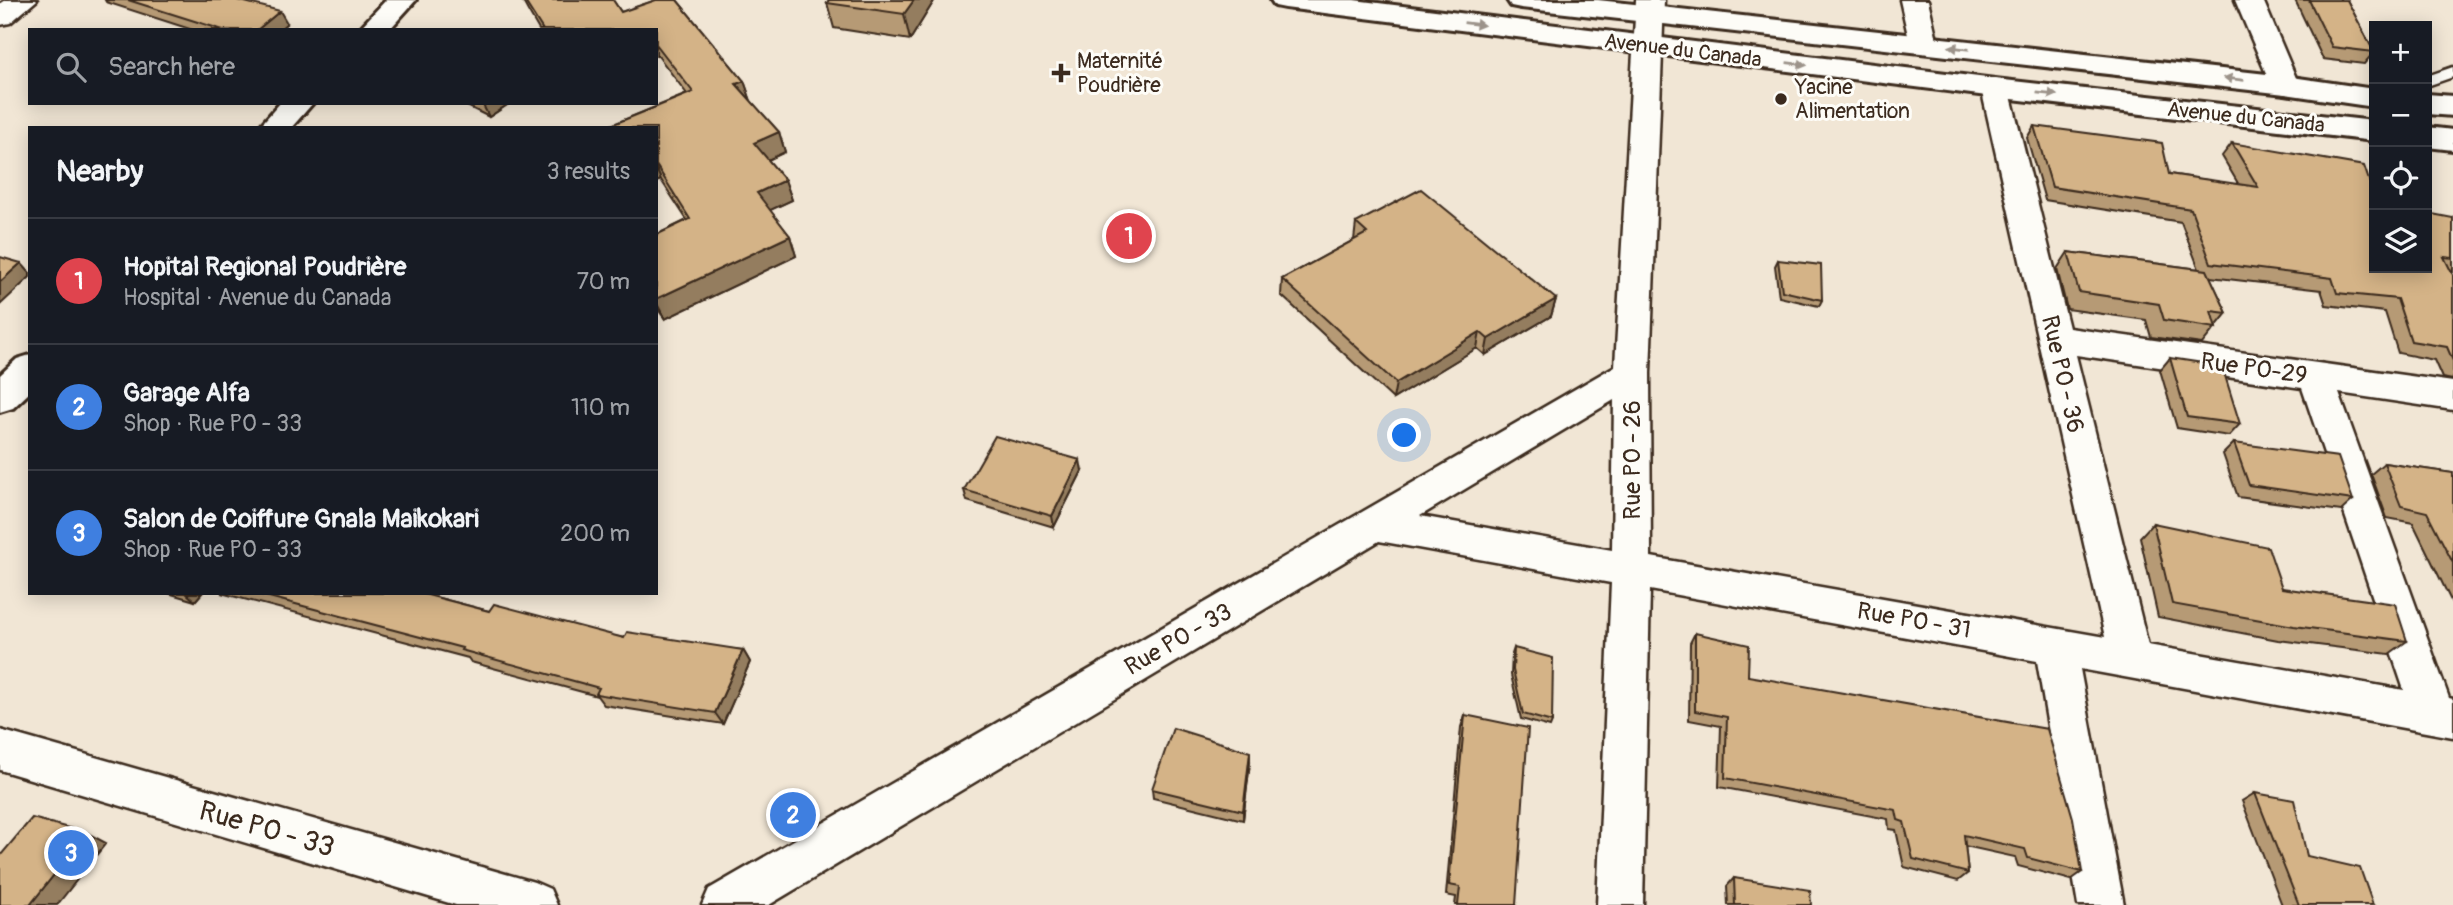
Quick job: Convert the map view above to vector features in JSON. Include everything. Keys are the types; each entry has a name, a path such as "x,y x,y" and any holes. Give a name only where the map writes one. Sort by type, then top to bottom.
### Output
{"street":[{"path":"0,17 23,0"},
{"path":"374,28 402,0"},
{"name":"Avenue du Canada","path":"1285,0 1650,21 1924,44 2369,97"},
{"name":"Avenue du Canada","path":"1521,0 1650,21 1995,89 2369,130"},
{"path":"1914,0 1924,44"},
{"path":"2249,0 2284,85"},
{"name":"Rue PO - 26","path":"1620,905 1632,570 1632,373 1650,21"},
{"name":"Rue PO - 36","path":"1995,89 2131,659"},
{"path":"2432,104 2453,106"},
{"path":"275,126 296,105"},
{"path":"2432,138 2453,140"},
{"name":"Rue PO-29","path":"2055,340 2453,396"},
{"path":"0,398 28,371"},
{"name":"Rue PO - 33","path":"725,905 1632,373"},
{"path":"2316,377 2443,716"},
{"name":"Rue PO - 31","path":"1374,524 2443,716"},
{"path":"2055,645 2101,905"},
{"name":"Rue PO - 33","path":"0,750 434,892 534,905"}],"lane":[{"path":"2432,78 2453,72"}],"building":[{"path":"128,0 237,0 280,11 259,28 217,28"},
{"path":"524,0 613,0 621,12 656,0 677,0 744,81 736,84 779,132 754,143 785,180 757,193 790,236 658,298 658,234 690,219 658,168 658,126 609,126 693,92 658,47 658,28 542,28"},
{"path":"829,0 914,0 904,14 827,3"},
{"path":"2309,0 2347,0 2369,42 2369,51 2332,47"},
{"path":"2034,126 2162,143 2169,174 2258,187 2232,143 2364,166 2369,180 2369,273 2432,273 2432,214 2453,218 2453,258 2444,257 2453,275 2453,361 2447,347 2411,341 2397,299 2337,293 2332,278 2211,263 2191,209 2052,187"},
{"path":"1421,189 1556,299 1488,339 1480,332 1396,383 1282,279 1367,233 1356,223"},
{"path":"2068,252 2207,270 2227,313 2211,311 2216,328 2164,320 2159,304 2079,292"},
{"path":"0,257 21,263 0,282"},
{"path":"1778,260 1821,265 1822,300 1782,291"},
{"path":"2170,358 2222,366 2240,424 2187,417"},
{"path":"995,436 1080,460 1052,516 964,490"},
{"path":"2234,443 2338,457 2353,500 2249,485"},
{"path":"2384,463 2453,473 2453,563 2427,512 2401,506"},
{"path":"2153,523 2268,547 2282,588 2395,604 2407,641 2294,626 2172,604"},
{"path":"262,595 428,595 489,611 494,604 624,638 627,632 743,650 715,713 596,694 599,688 461,650 462,648"},
{"path":"1695,633 1749,645 1748,676 2047,729 2073,818 2082,872 2028,858 2025,849 1964,835 1968,873 1913,859 1904,822 1898,820 1896,810 1725,778 1727,717 1695,711"},
{"path":"1514,648 1553,658 1552,722 1523,714 1513,670"},
{"path":"1465,715 1528,728 1516,905 1458,905 1460,887 1449,885"},
{"path":"1173,728 1250,752 1243,811 1152,789"},
{"path":"2255,793 2294,800 2307,856 2360,868 2373,905 2299,905"},
{"path":"32,818 87,833 30,905 0,905 0,856"},
{"path":"1734,878 1810,890 1811,905 1735,905"}],"place":[{"name":"Maternité Poudrière","path":"1061,73"},
{"name":"Yacine Alimentation","path":"1781,99"},
{"name":"Hopital Regional Poudrière","path":"1129,236"},
{"name":"Garage Alfa","path":"793,815"},
{"name":"Salon de Coiffure Gnala Maikokari","path":"71,853"}]}
